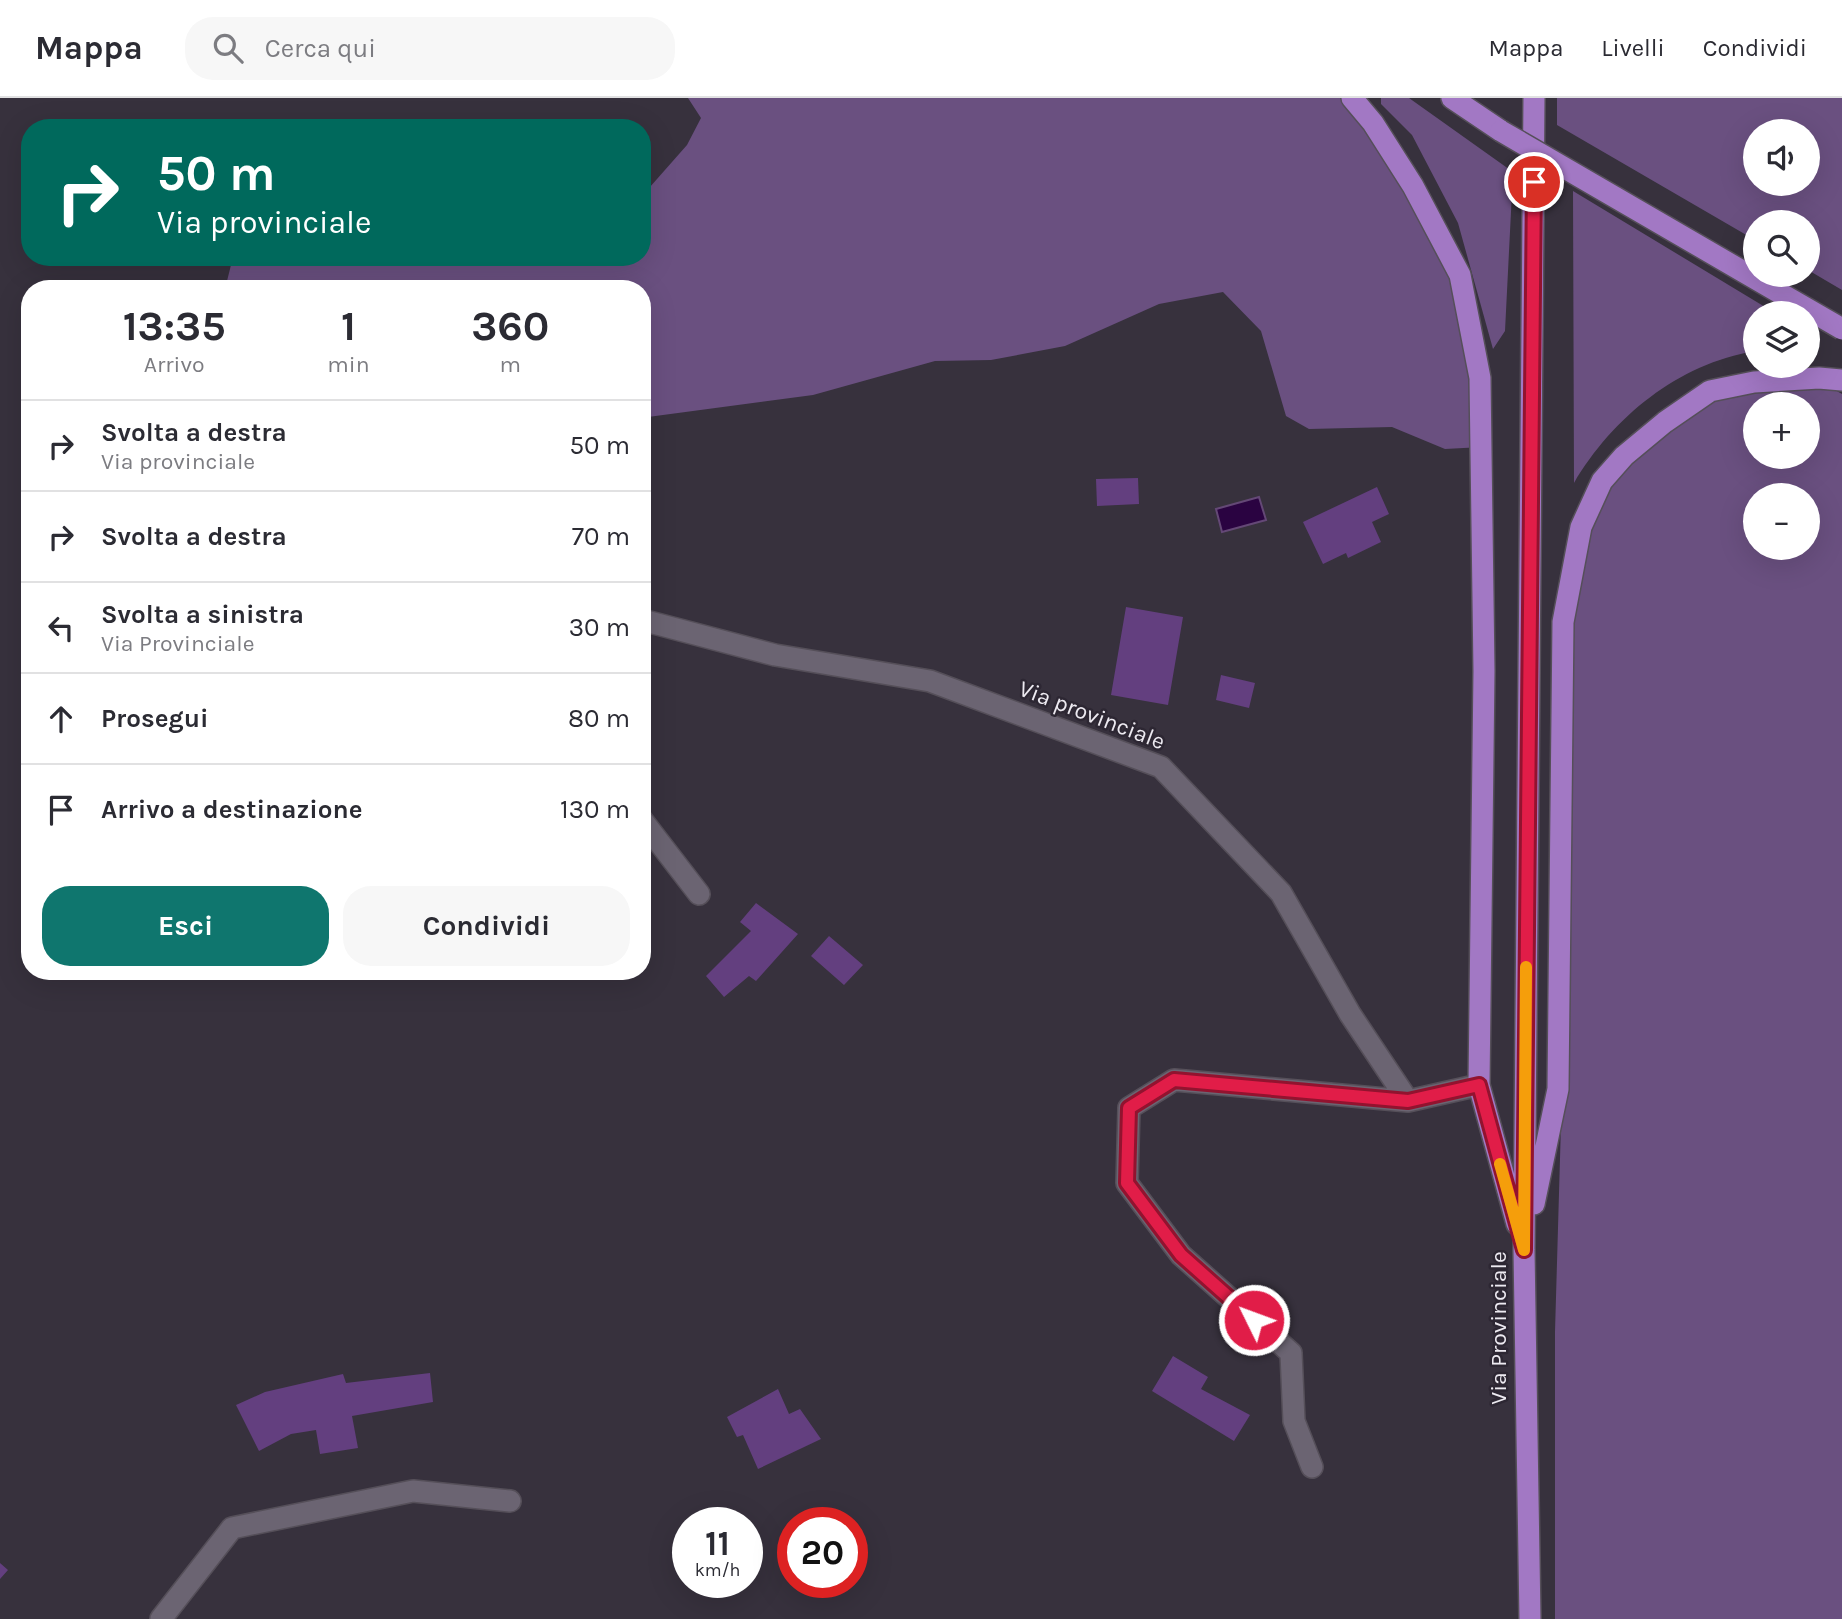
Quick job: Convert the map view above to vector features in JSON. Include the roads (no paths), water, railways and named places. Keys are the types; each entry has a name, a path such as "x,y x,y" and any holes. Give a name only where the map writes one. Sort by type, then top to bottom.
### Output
{"main road":[{"path":"1352,98 1373,123 1413,186 1460,275 1480,378 1484,671 1479,1085 1524,1250"},
{"path":"1452,98 1500,131 1842,330"},
{"name":"Via Provinciale","path":"1530,1619 1524,1250 1534,98"},
{"path":"1524,1250 1558,1089 1563,622 1581,527 1602,481 1624,456 1665,422 1710,391 1754,382 1819,378 1842,380"}],"lane":[{"name":"Via provinciale","path":"651,622 775,655 930,681 1161,767 1281,893 1350,1014 1408,1101"},
{"path":"651,832 699,894"},
{"path":"1312,1466 1294,1421 1291,1353 1181,1255 1127,1183 1129,1108 1174,1080 1408,1101 1479,1085"},
{"path":"161,1619 232,1528 413,1491 510,1501"}]}
